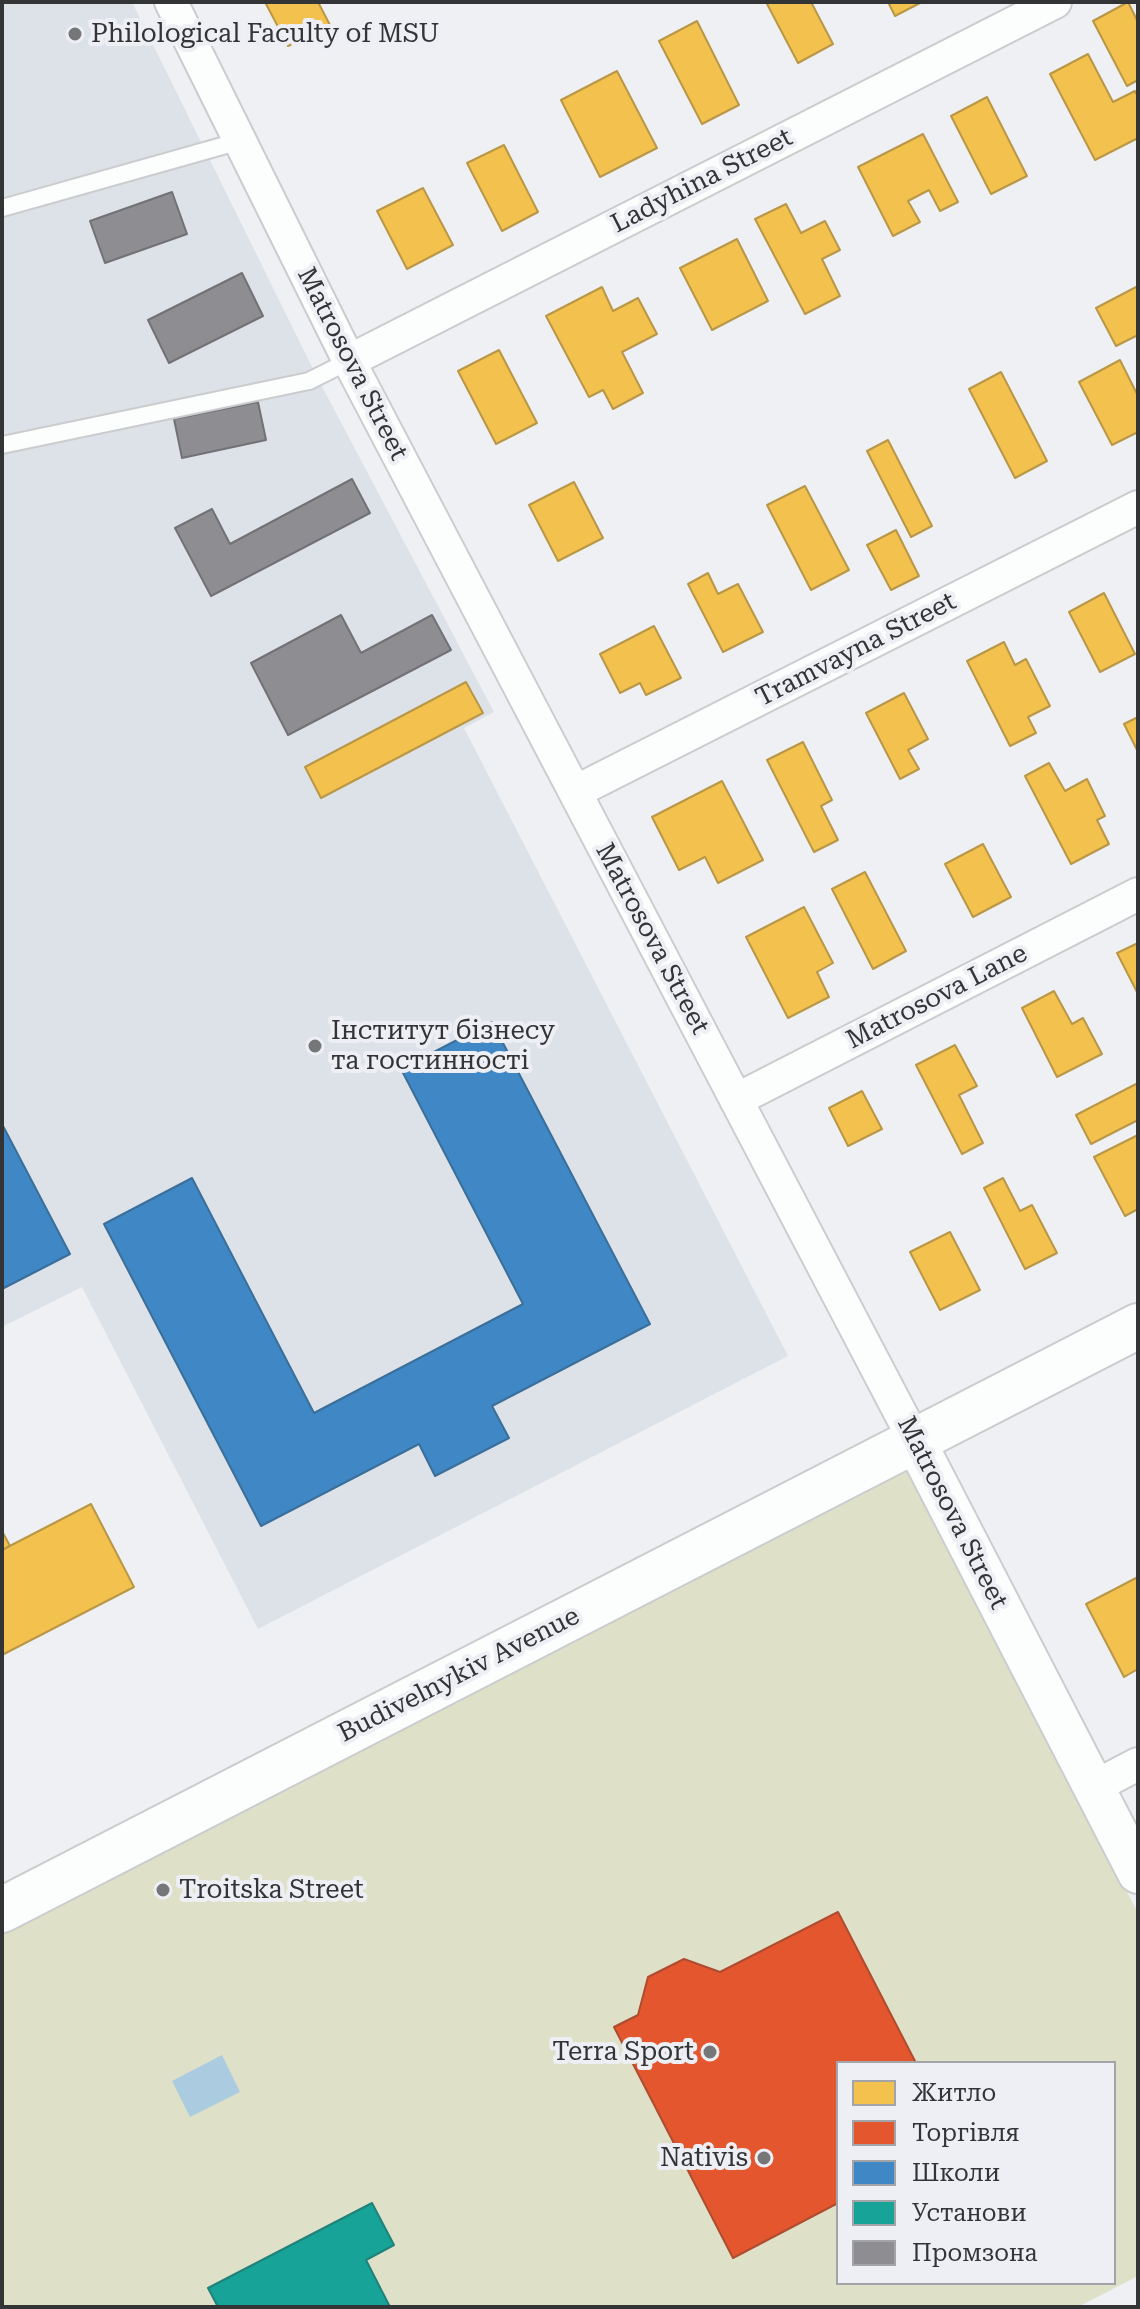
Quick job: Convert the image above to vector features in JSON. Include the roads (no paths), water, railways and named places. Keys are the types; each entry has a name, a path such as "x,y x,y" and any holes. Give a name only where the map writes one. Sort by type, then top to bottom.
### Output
{"main road":[{"name":"Budivelnykiv Avenue","path":"2,1910 1138,1326"}],"street":[{"name":"Matrosova Street","path":"171,2 349,361 1138,1873"},
{"name":"Ladyhina Street","path":"349,361 1055,2"},
{"name":"Tramvayna Street","path":"575,792 1138,507"},
{"name":"Matrosova Lane","path":"736,1100 1138,894"},
{"path":"1094,1787 1138,1764"}],"lane":[{"path":"2,208 240,141"},
{"path":"2,445 309,381 349,361"}],"water":[{"path":"222,2055 240,2092 190,2117 172,2081"}],"place":[{"name":"Philological Faculty of MSU","path":"75,34"},
{"name":"Інститут бізнесу та гостинності","path":"315,1046"},
{"name":"Troitska Street","path":"163,1890"},
{"name":"Terra Sport","path":"710,2052"},
{"name":"Nativis","path":"764,2158"}]}
